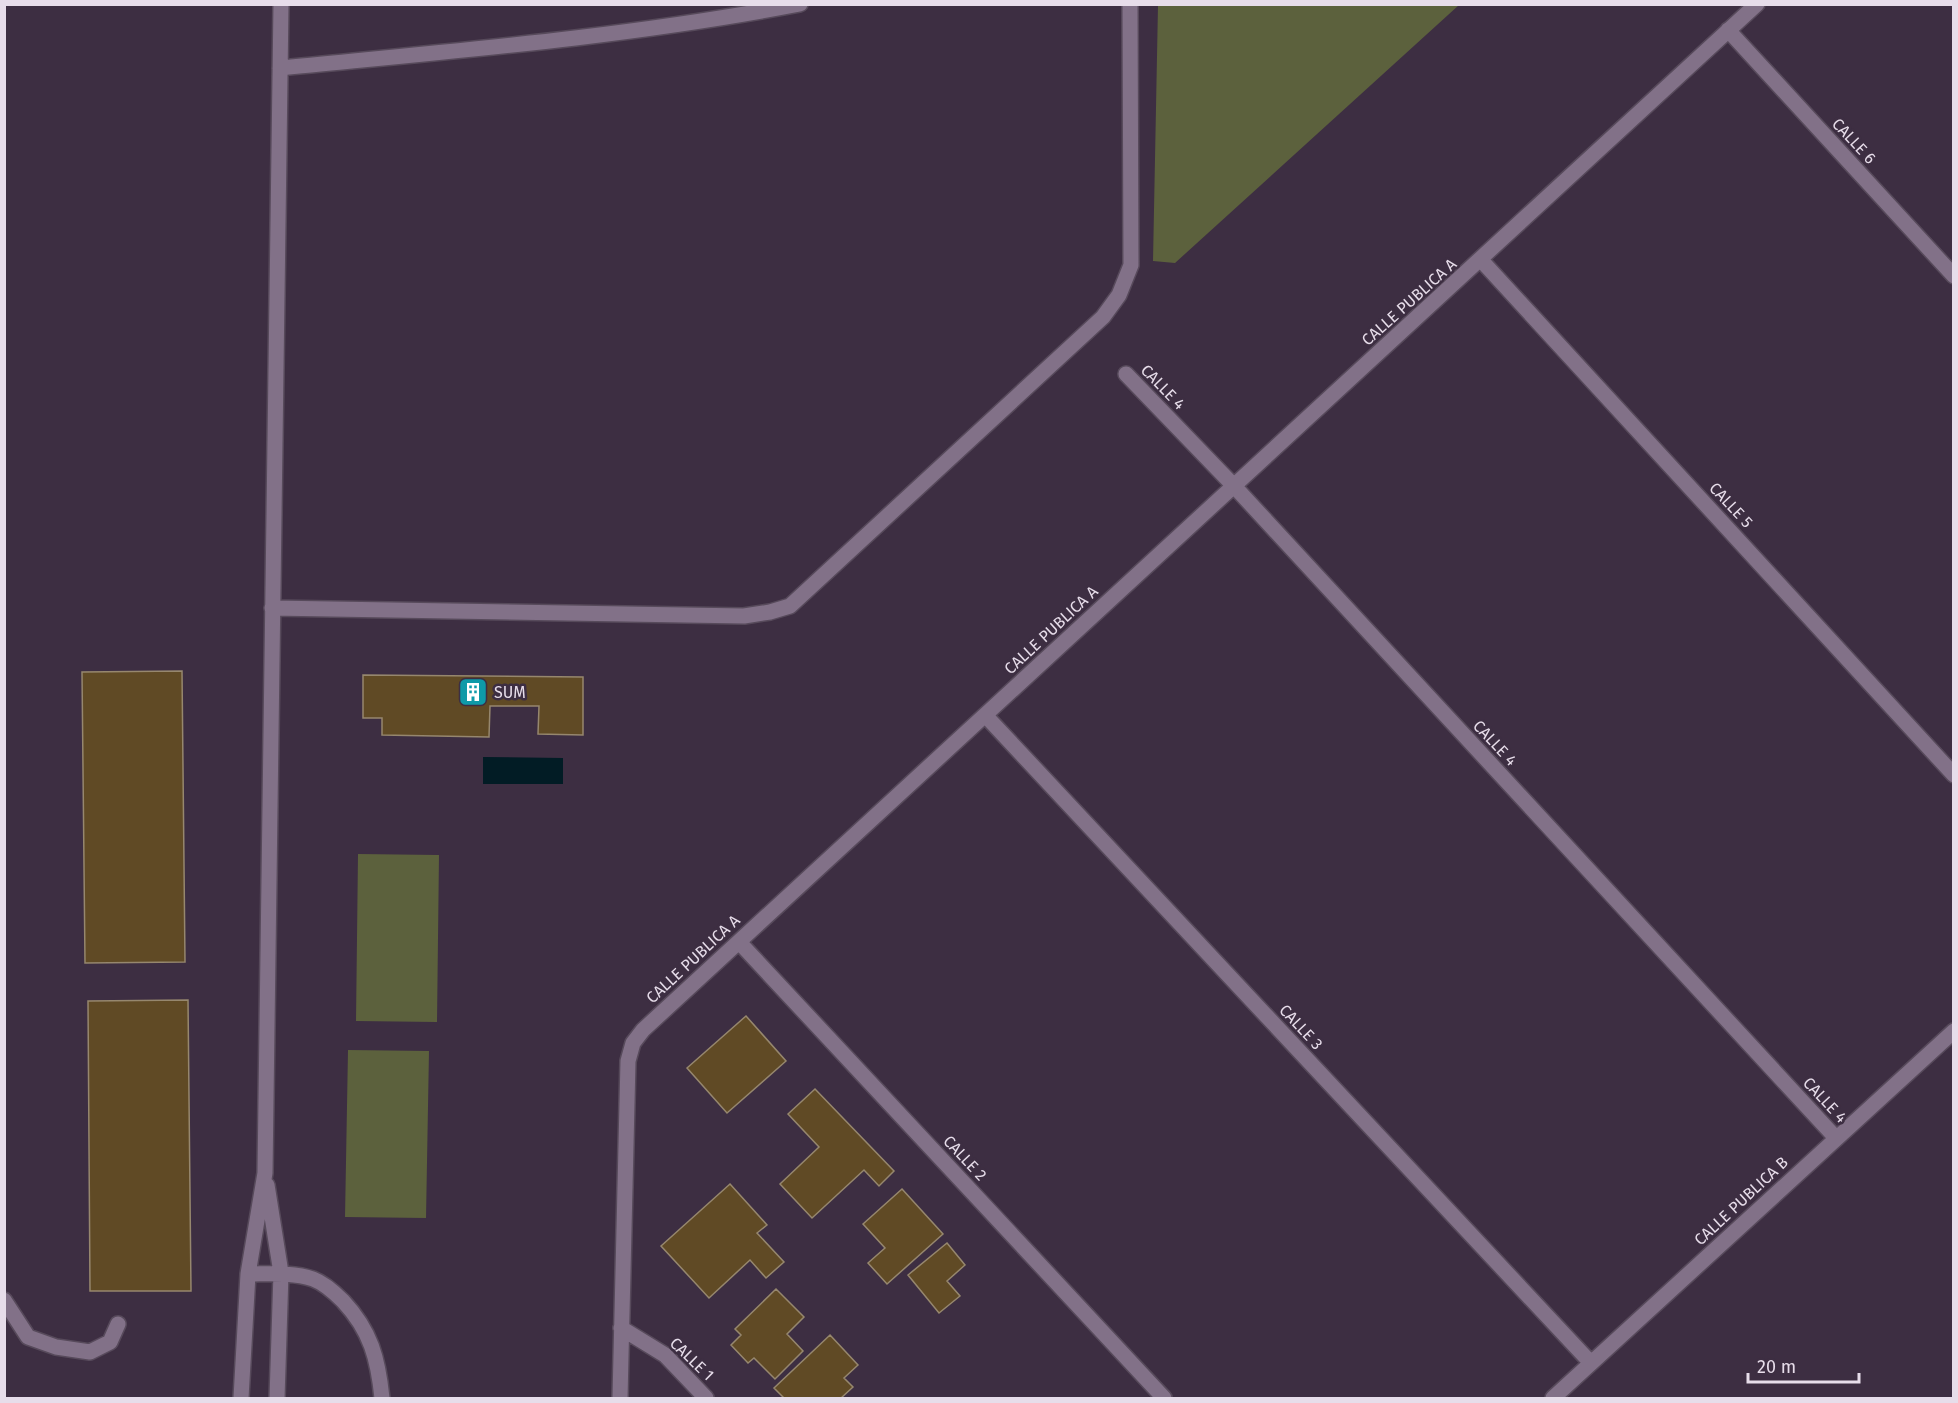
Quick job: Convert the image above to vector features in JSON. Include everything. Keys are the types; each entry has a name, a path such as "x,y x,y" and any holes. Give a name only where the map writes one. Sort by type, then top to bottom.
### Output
{"street":[{"path":"241,1398 248,1274 265,1173 280,4"},
{"path":"280,68 583,37 744,15 800,4"},
{"path":"272,608 744,616 790,606 1103,317 1119,295 1131,265 1130,4"},
{"name":"CALLE PUBLICA A","path":"620,1398 628,1061 633,1043 643,1030 1757,4"},
{"name":"CALLE 6","path":"1728,30 1953,276"},
{"name":"CALLE 5","path":"1481,260 1953,775"},
{"name":"CALLE 4","path":"1126,374 1233,486 1836,1138"},
{"name":"CALLE 3","path":"985,716 1591,1363"},
{"name":"CALLE 2","path":"739,942 1164,1398"},
{"name":"CALLE PUBLICA B","path":"1553,1398 1953,1031"},
{"path":"265,1173 281,1274 277,1398"},
{"path":"248,1274 281,1274 313,1279 335,1293 357,1316 371,1340 380,1376 382,1398"},
{"path":"4,1300 28,1337 56,1347 90,1352 110,1342 118,1324"},
{"name":"CALLE 1","path":"621,1328 665,1355 706,1398"}],"green space":[{"path":"1158,4 1459,5 1175,263 1153,261"},
{"path":"358,854 439,855 437,1022 356,1021"},
{"path":"348,1050 429,1051 426,1218 345,1217"}],"water":[{"path":"483,757 563,758 563,784 483,784"}],"building":[{"path":"182,671 185,962 85,963 82,672"},
{"name":"SUM","path":"363,675 583,677 583,735 538,734 539,706 490,706 489,737 382,735 382,718 363,718"},
{"path":"188,1000 191,1291 90,1291 88,1001"},
{"path":"746,1016 786,1061 727,1113 687,1068"},
{"path":"815,1089 894,1171 879,1186 864,1170 812,1218 780,1184 819,1147 788,1114"},
{"path":"730,1184 767,1225 757,1233 784,1262 766,1278 750,1260 709,1298 661,1246"},
{"path":"902,1189 943,1234 887,1284 868,1263 885,1248 863,1224"},
{"path":"947,1243 965,1265 947,1281 960,1296 939,1313 908,1275"},
{"path":"776,1289 804,1317 787,1334 803,1351 775,1379 754,1358 748,1363 731,1345 741,1335 735,1329"},
{"path":"830,1335 858,1365 844,1378 853,1387 841,1398 784,1398 774,1388"}],"place":[{"name":"SUM","path":"473,692"}]}
